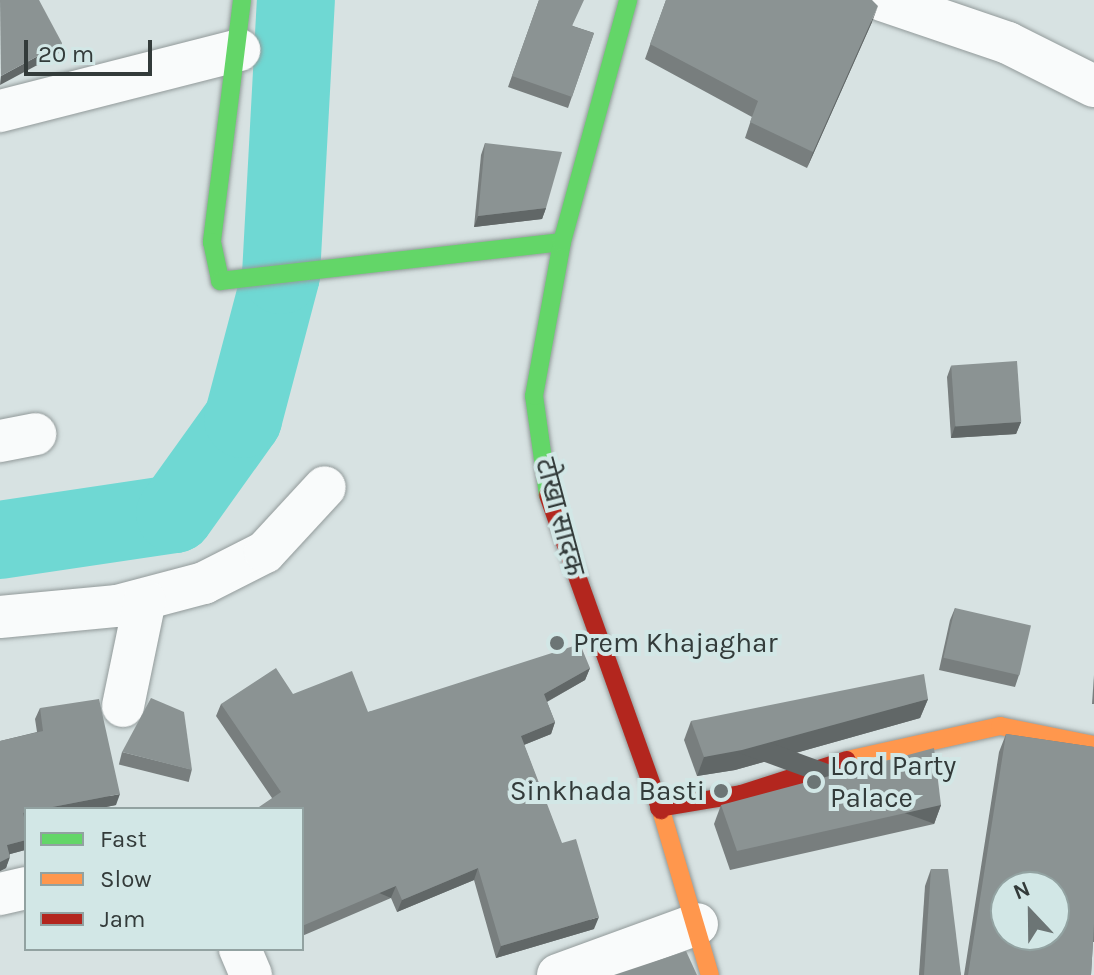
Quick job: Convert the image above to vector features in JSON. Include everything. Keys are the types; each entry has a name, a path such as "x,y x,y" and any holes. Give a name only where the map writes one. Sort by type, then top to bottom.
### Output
{"street":[{"path":"242,0 239,50 212,242 220,281 562,242"},
{"name":"टोखा सादक","path":"628,0 562,242 534,396 546,489 659,808 697,924 710,975"},
{"path":"882,0 1008,43 1094,86"},
{"path":"0,111 239,50"},
{"path":"0,617 145,600 204,583 265,552 325,487"},
{"path":"123,706 145,600"},
{"path":"659,808 741,794 824,765 1000,726 1094,745"},
{"path":"0,894 24,888"},
{"path":"558,975 697,924"},
{"path":"241,951 251,975"}],"building":[{"path":"0,0 39,0 62,43 1,76"},
{"path":"539,0 584,0 572,26 594,33 572,97 512,76"},
{"path":"666,0 872,0 878,6 813,152 750,122 758,101 650,44"},
{"path":"485,143 562,152 546,208 478,216"},
{"path":"1017,361 1021,422 955,426 951,366"},
{"path":"955,608 1031,626 1020,675 944,658"},
{"path":"580,644 590,668 544,694 555,722 521,736 562,843 576,839 599,917 501,946 478,868 402,900 396,886 304,925 304,807 259,807 281,792 221,704 276,668 293,694 352,671 368,712"},
{"path":"924,674 928,699 742,750 704,757 691,721"},
{"path":"151,698 184,712 192,770 122,752"},
{"path":"99,699 120,794 52,807 24,807 24,841 7,845 10,857 0,862 0,741 43,731 40,708"},
{"path":"1006,734 1094,747 1091,975 968,975"},
{"path":"934,748 941,805 737,851 721,805"},
{"path":"931,869 948,869 961,975 924,975"},
{"path":"686,951 697,975 614,975"}],"waterway":[{"path":"0,540 175,514 243,419 281,275 296,0"}],"traffic: fast":[{"path":"242,0 212,242 220,281 562,242"},
{"path":"548,495 534,396 562,242 628,0"}],"traffic: slow":[{"path":"847,760 1000,726 1094,745"},
{"path":"661,810 710,975"}],"traffic: jam":[{"path":"548,495 661,810"},
{"path":"659,808 741,794 847,760"}],"place":[{"name":"Prem Khajaghar","path":"557,643"},
{"name":"Lord Party Palace","path":"814,782"},
{"name":"Sinkhada Basti","path":"721,791"}]}
